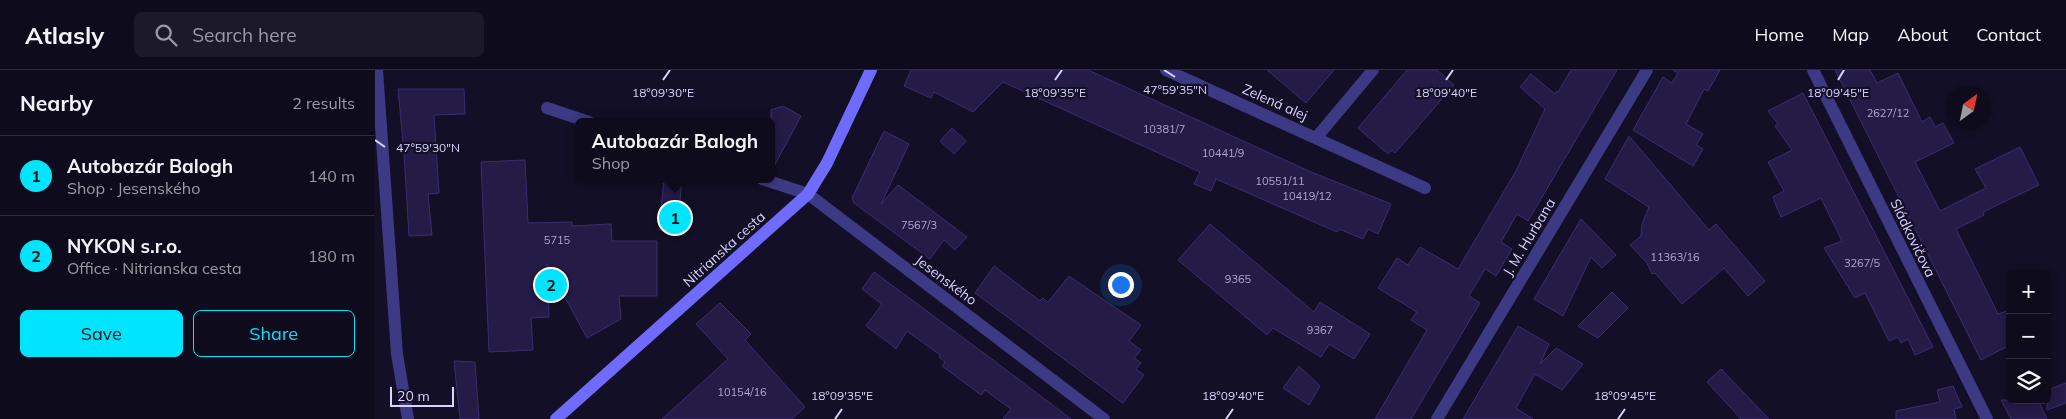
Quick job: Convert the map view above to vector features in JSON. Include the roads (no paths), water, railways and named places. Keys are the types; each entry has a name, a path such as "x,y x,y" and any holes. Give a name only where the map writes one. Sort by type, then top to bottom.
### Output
{"main road":[{"name":"Nitrianska cesta","path":"556,419 808,194 827,163 871,70"}],"street":[{"path":"377,70 397,354 408,419"},
{"name":"Zelená alej","path":"1166,70 1425,188"},
{"name":"Zelená alej","path":"1316,138 1373,70"},
{"name":"J. M. Hurbana","path":"1437,419 1647,70"},
{"name":"Sládkovičova","path":"1813,70 1987,419"},
{"path":"547,108 577,118"},
{"name":"Jesenského","path":"774,183 808,194 1104,419"}],"place":[{"name":"Autobazár Balogh","path":"675,218"},
{"name":"NYKON s.r.o.","path":"551,285"}]}
